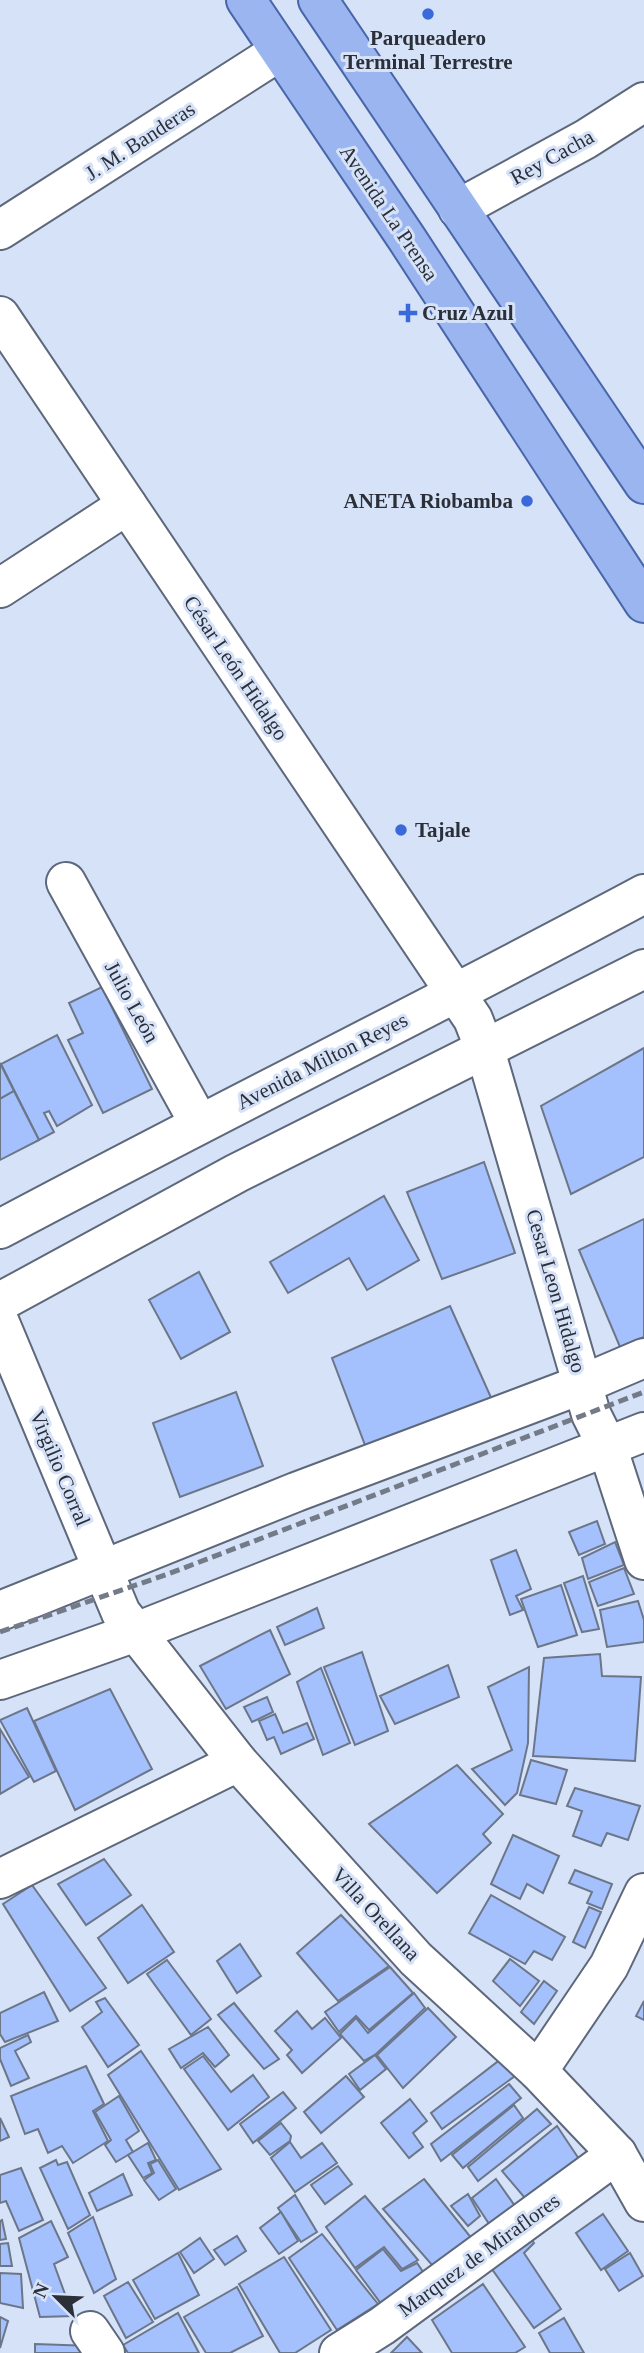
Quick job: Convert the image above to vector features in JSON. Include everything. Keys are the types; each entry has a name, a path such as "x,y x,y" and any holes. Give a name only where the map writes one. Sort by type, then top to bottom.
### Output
{"main road":[{"name":"Avenida La Prensa","path":"246,0 407,239 644,603"},
{"path":"318,0 644,484"}],"street":[{"name":"J. M. Banderas","path":"0,230 280,51"},
{"name":"Rey Cacha","path":"458,209 586,139 644,102"},
{"name":"César León Hidalgo","path":"0,316 471,1021"},
{"path":"0,587 127,505"},
{"name":"Julio León","path":"66,882 199,1123"},
{"name":"Avenida Milton Reyes","path":"0,1302 237,1173 471,1021 644,894"},
{"name":"Avenida Milton Reyes","path":"0,1229 199,1123 471,1021 644,969"},
{"name":"Cesar Leon Hidalgo","path":"471,1021 592,1414 607,1446 644,1560"},
{"name":"Virgilio Corral","path":"0,1323 103,1569 128,1622"},
{"path":"0,1611 296,1492 583,1384 644,1358"},
{"path":"0,1680 128,1622 644,1432"},
{"name":"Villa Orellana","path":"128,1622 237,1762 416,1959 538,2071 617,2154 644,2202"},
{"path":"0,1879 237,1762"},
{"path":"538,2071 609,1966 644,1893"},
{"name":"Marquez de Miraflores","path":"339,2353 382,2326 617,2154"}],"building":[{"path":"102,987 152,1089 103,1113 68,1040 83,1033 69,1003"},
{"path":"57,1035 92,1105 57,1126 49,1111 44,1113 54,1132 39,1140 1,1064"},
{"path":"644,1048 644,1157 571,1194 541,1106"},
{"path":"0,1063 14,1091 0,1099"},
{"path":"14,1091 39,1140 0,1160 0,1099"},
{"path":"484,1162 515,1253 442,1279 407,1192"},
{"path":"384,1196 419,1260 367,1290 349,1258 288,1293 270,1262"},
{"path":"644,1219 644,1337 620,1347 579,1250"},
{"path":"199,1272 230,1332 181,1359 149,1300"},
{"path":"450,1306 493,1402 368,1453 332,1358"},
{"path":"236,1392 263,1466 180,1497 153,1423"},
{"path":"597,1521 605,1544 579,1555 569,1532"},
{"path":"615,1542 624,1565 588,1579 582,1558"},
{"path":"516,1550 531,1589 516,1596 523,1610 510,1615 491,1560"},
{"path":"624,1568 634,1594 598,1606 589,1582"},
{"path":"583,1576 599,1629 582,1632 564,1583"},
{"path":"561,1585 577,1635 538,1647 521,1599"},
{"path":"638,1601 644,1620 644,1642 607,1647 600,1610"},
{"path":"317,1608 324,1628 285,1645 277,1627"},
{"path":"270,1630 290,1674 226,1709 200,1666"},
{"path":"362,1652 388,1731 355,1745 324,1667"},
{"path":"600,1654 602,1676 641,1677 635,1761 533,1756 544,1658"},
{"path":"448,1665 459,1697 395,1724 380,1696"},
{"path":"529,1667 528,1743 517,1793 505,1805 472,1769 512,1750 488,1687"},
{"path":"321,1668 350,1743 323,1755 297,1682"},
{"path":"110,1689 152,1769 75,1810 34,1721"},
{"path":"267,1697 273,1712 252,1722 244,1707"},
{"path":"27,1708 56,1771 34,1782 0,1720"},
{"path":"275,1714 283,1733 307,1723 314,1739 281,1754 274,1737 267,1740 259,1721"},
{"path":"0,1729 29,1777 0,1794"},
{"path":"531,1760 567,1770 556,1804 520,1795"},
{"path":"457,1765 503,1814 483,1834 491,1843 437,1893 369,1824"},
{"path":"575,1788 640,1806 628,1840 607,1833 601,1846 573,1836 582,1811 567,1806"},
{"path":"513,1835 559,1856 543,1893 527,1884 520,1899 491,1884"},
{"path":"104,1859 131,1895 86,1925 58,1884"},
{"path":"575,1870 612,1884 602,1909 587,1903 592,1892 569,1883"},
{"path":"32,1885 106,1988 70,2011 3,1904"},
{"path":"491,1895 565,1937 552,1960 534,1951 525,1964 469,1933"},
{"path":"142,1905 174,1952 128,1983 98,1938"},
{"path":"589,1907 601,1912 585,1948 573,1942"},
{"path":"341,1915 389,1966 338,2001 297,1953"},
{"path":"240,1944 261,1976 237,1993 217,1961"},
{"path":"510,1959 539,1981 520,2006 493,1981"},
{"path":"167,1960 211,2019 191,2035 147,1974"},
{"path":"390,1967 413,1993 369,2030 356,2016 339,2032 325,2012"},
{"path":"544,1981 557,1991 534,2024 521,2012"},
{"path":"44,1992 58,2021 5,2042 0,2034 0,2013"},
{"path":"414,1993 425,2008 375,2055 364,2061 340,2034 356,2018 368,2033"},
{"path":"105,1998 139,2045 108,2067 82,2027 102,2012 96,2002"},
{"path":"644,2001 644,2020 636,2016"},
{"path":"234,2003 279,2059 264,2069 218,2015"},
{"path":"428,2008 456,2037 403,2088 377,2055"},
{"path":"297,2011 312,2029 325,2018 341,2038 302,2073 287,2055 292,2050 275,2031"},
{"path":"208,2027 229,2055 215,2067 203,2053 181,2068 169,2049"},
{"path":"28,2035 31,2042 15,2051 29,2078 11,2086 0,2059 0,2048"},
{"path":"141,2051 221,2169 179,2190 108,2075"},
{"path":"375,2055 386,2069 360,2090 349,2074"},
{"path":"203,2056 231,2092 253,2075 269,2097 228,2130 184,2069"},
{"path":"501,2059 515,2076 442,2129 431,2113"},
{"path":"86,2066 104,2104 93,2111 108,2141 73,2163 62,2146 48,2153 38,2129 25,2134 11,2096"},
{"path":"346,2076 364,2097 321,2133 304,2112"},
{"path":"509,2084 521,2098 441,2161 431,2144"},
{"path":"283,2092 296,2108 253,2143 240,2124"},
{"path":"119,2096 139,2131 126,2140 133,2152 116,2162 105,2145 111,2140 95,2112"},
{"path":"410,2099 427,2121 413,2133 423,2147 409,2158 381,2123"},
{"path":"514,2105 523,2118 463,2168 452,2155"},
{"path":"537,2109 551,2124 478,2181 468,2167"},
{"path":"0,2118 9,2137 0,2141"},
{"path":"281,2123 291,2136 290,2141 270,2155 258,2141"},
{"path":"557,2126 579,2159 530,2204 502,2171"},
{"path":"290,2142 301,2158 322,2143 337,2163 295,2192 271,2158"},
{"path":"148,2143 156,2160 148,2163 152,2173 143,2178 128,2155"},
{"path":"56,2160 58,2165 67,2162 90,2215 68,2229 40,2168"},
{"path":"158,2160 176,2189 159,2200 144,2180 154,2173 150,2164"},
{"path":"338,2166 352,2184 325,2204 311,2185"},
{"path":"21,2168 43,2220 19,2231 6,2201 0,2203 0,2175"},
{"path":"123,2174 132,2195 97,2211 89,2193"},
{"path":"424,2179 477,2245 439,2273 383,2209"},
{"path":"496,2179 522,2216 497,2236 472,2198"},
{"path":"468,2194 480,2216 468,2226 451,2206"},
{"path":"295,2195 317,2232 301,2242 278,2208"},
{"path":"365,2196 418,2260 402,2269 384,2247 355,2268 326,2227"},
{"path":"281,2212 298,2241 279,2254 260,2228"},
{"path":"603,2214 628,2251 601,2270 576,2233"},
{"path":"93,2217 116,2279 94,2293 68,2233"},
{"path":"2,2220 6,2239 0,2240 0,2221"},
{"path":"51,2221 68,2257 54,2264 73,2316 40,2317 19,2238"},
{"path":"525,2229 534,2243 524,2253 561,2309 534,2328 484,2258"},
{"path":"322,2234 378,2304 337,2330 289,2258"},
{"path":"237,2236 246,2251 225,2265 214,2250"},
{"path":"200,2238 214,2259 194,2273 180,2252"},
{"path":"8,2243 12,2266 0,2266 0,2244"},
{"path":"383,2249 401,2271 417,2263 428,2279 385,2309 356,2270"},
{"path":"178,2253 199,2295 155,2319 133,2280"},
{"path":"630,2253 643,2276 619,2291 605,2269"},
{"path":"284,2257 331,2330 295,2353 280,2353 239,2284"},
{"path":"0,2273 21,2274 23,2308 0,2303"},
{"path":"128,2282 153,2322 126,2338 104,2296"},
{"path":"483,2284 525,2347 515,2353 452,2353 432,2320"},
{"path":"237,2287 263,2336 230,2353 206,2353 184,2317"},
{"path":"178,2313 199,2353 128,2353 123,2345"},
{"path":"0,2317 8,2321 0,2348"},
{"path":"564,2318 584,2353 550,2353 539,2333"},
{"path":"407,2337 422,2353 391,2353"},
{"path":"35,2344 92,2346 96,2353 35,2353"}],"railway":[{"path":"0,1632 168,1574 644,1392"}],"place":[{"name":"Parqueadero Terminal Terrestre","path":"428,14"},
{"name":"Cruz Azul","path":"408,313"},
{"name":"ANETA Riobamba","path":"527,501"},
{"name":"Tajale","path":"401,830"}]}
